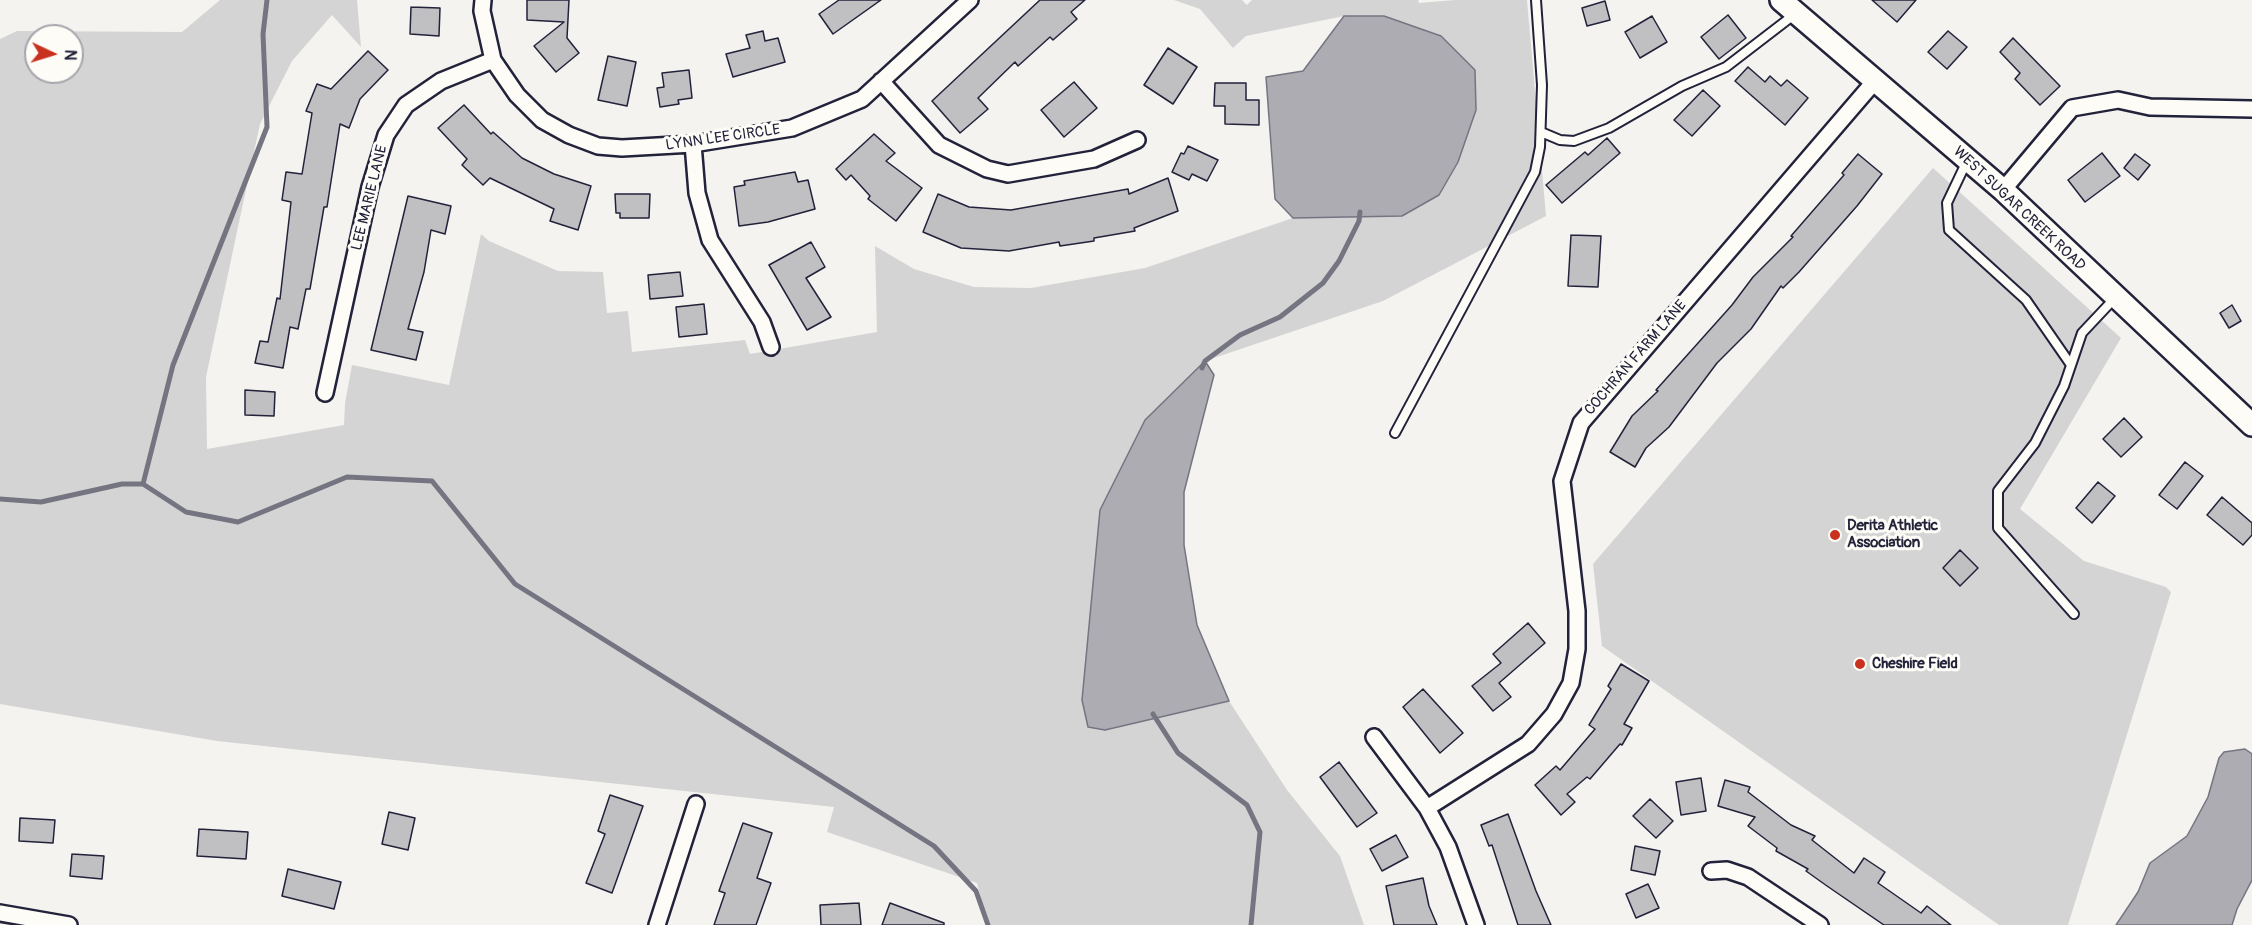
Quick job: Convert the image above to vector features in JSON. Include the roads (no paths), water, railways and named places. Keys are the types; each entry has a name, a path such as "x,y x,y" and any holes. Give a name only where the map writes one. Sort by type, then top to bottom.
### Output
{"main road":[{"name":"WEST SUGAR CREEK ROAD","path":"1789,7 2002,190 2252,425"}],"street":[{"name":"LYNN LEE CIRCLE","path":"483,0 482,11 493,60 517,95 542,120 569,135 598,146 622,148 693,144 792,128 862,99 970,0"},
{"name":"LEE MARIE LANE","path":"325,393 370,187 386,135 406,105 441,81 493,60"},
{"path":"881,81 939,145 966,159 1008,174 1094,159 1137,140"},
{"name":"COCHRAN FARM LANE","path":"1427,808 1528,744 1554,714 1571,683 1577,649 1577,611 1562,482 1581,423 1874,81"},
{"path":"2002,190 2073,108 2118,100 2150,107 2252,109"},
{"path":"693,144 697,193 710,240 762,322 771,347"},
{"path":"1374,736 1427,808 1448,847 1476,925"},
{"path":"657,925 696,804"},
{"path":"1711,871 1728,870 1748,877 1820,925"},
{"path":"0,913 69,925"}],"lane":[{"path":"1395,433 1528,191 1535,172 1541,132 1542,86 1536,0"},
{"path":"1541,132 1560,140 1574,141 1609,128 1682,86 1726,67 1789,7"},
{"path":"1968,161 1947,203 1949,230 2026,300 2071,365"},
{"path":"2074,614 1998,528 1998,491 2035,443 2064,386 2082,333 2115,298"}],"waterway":[{"path":"143,484 173,365 267,127 263,34 267,0"},
{"path":"1202,368 1205,361 1240,335 1280,317 1323,283 1339,261 1359,221 1360,212"},
{"path":"0,499 41,502 122,484 143,484 186,512 238,522 347,477 432,481 515,584 934,846 976,891 988,925"},
{"path":"1153,714 1178,753 1247,805 1260,832 1251,925"}],"place":[{"name":"Derita Athletic Association","path":"1835,535"},
{"name":"Cheshire Field","path":"1860,664"}]}
